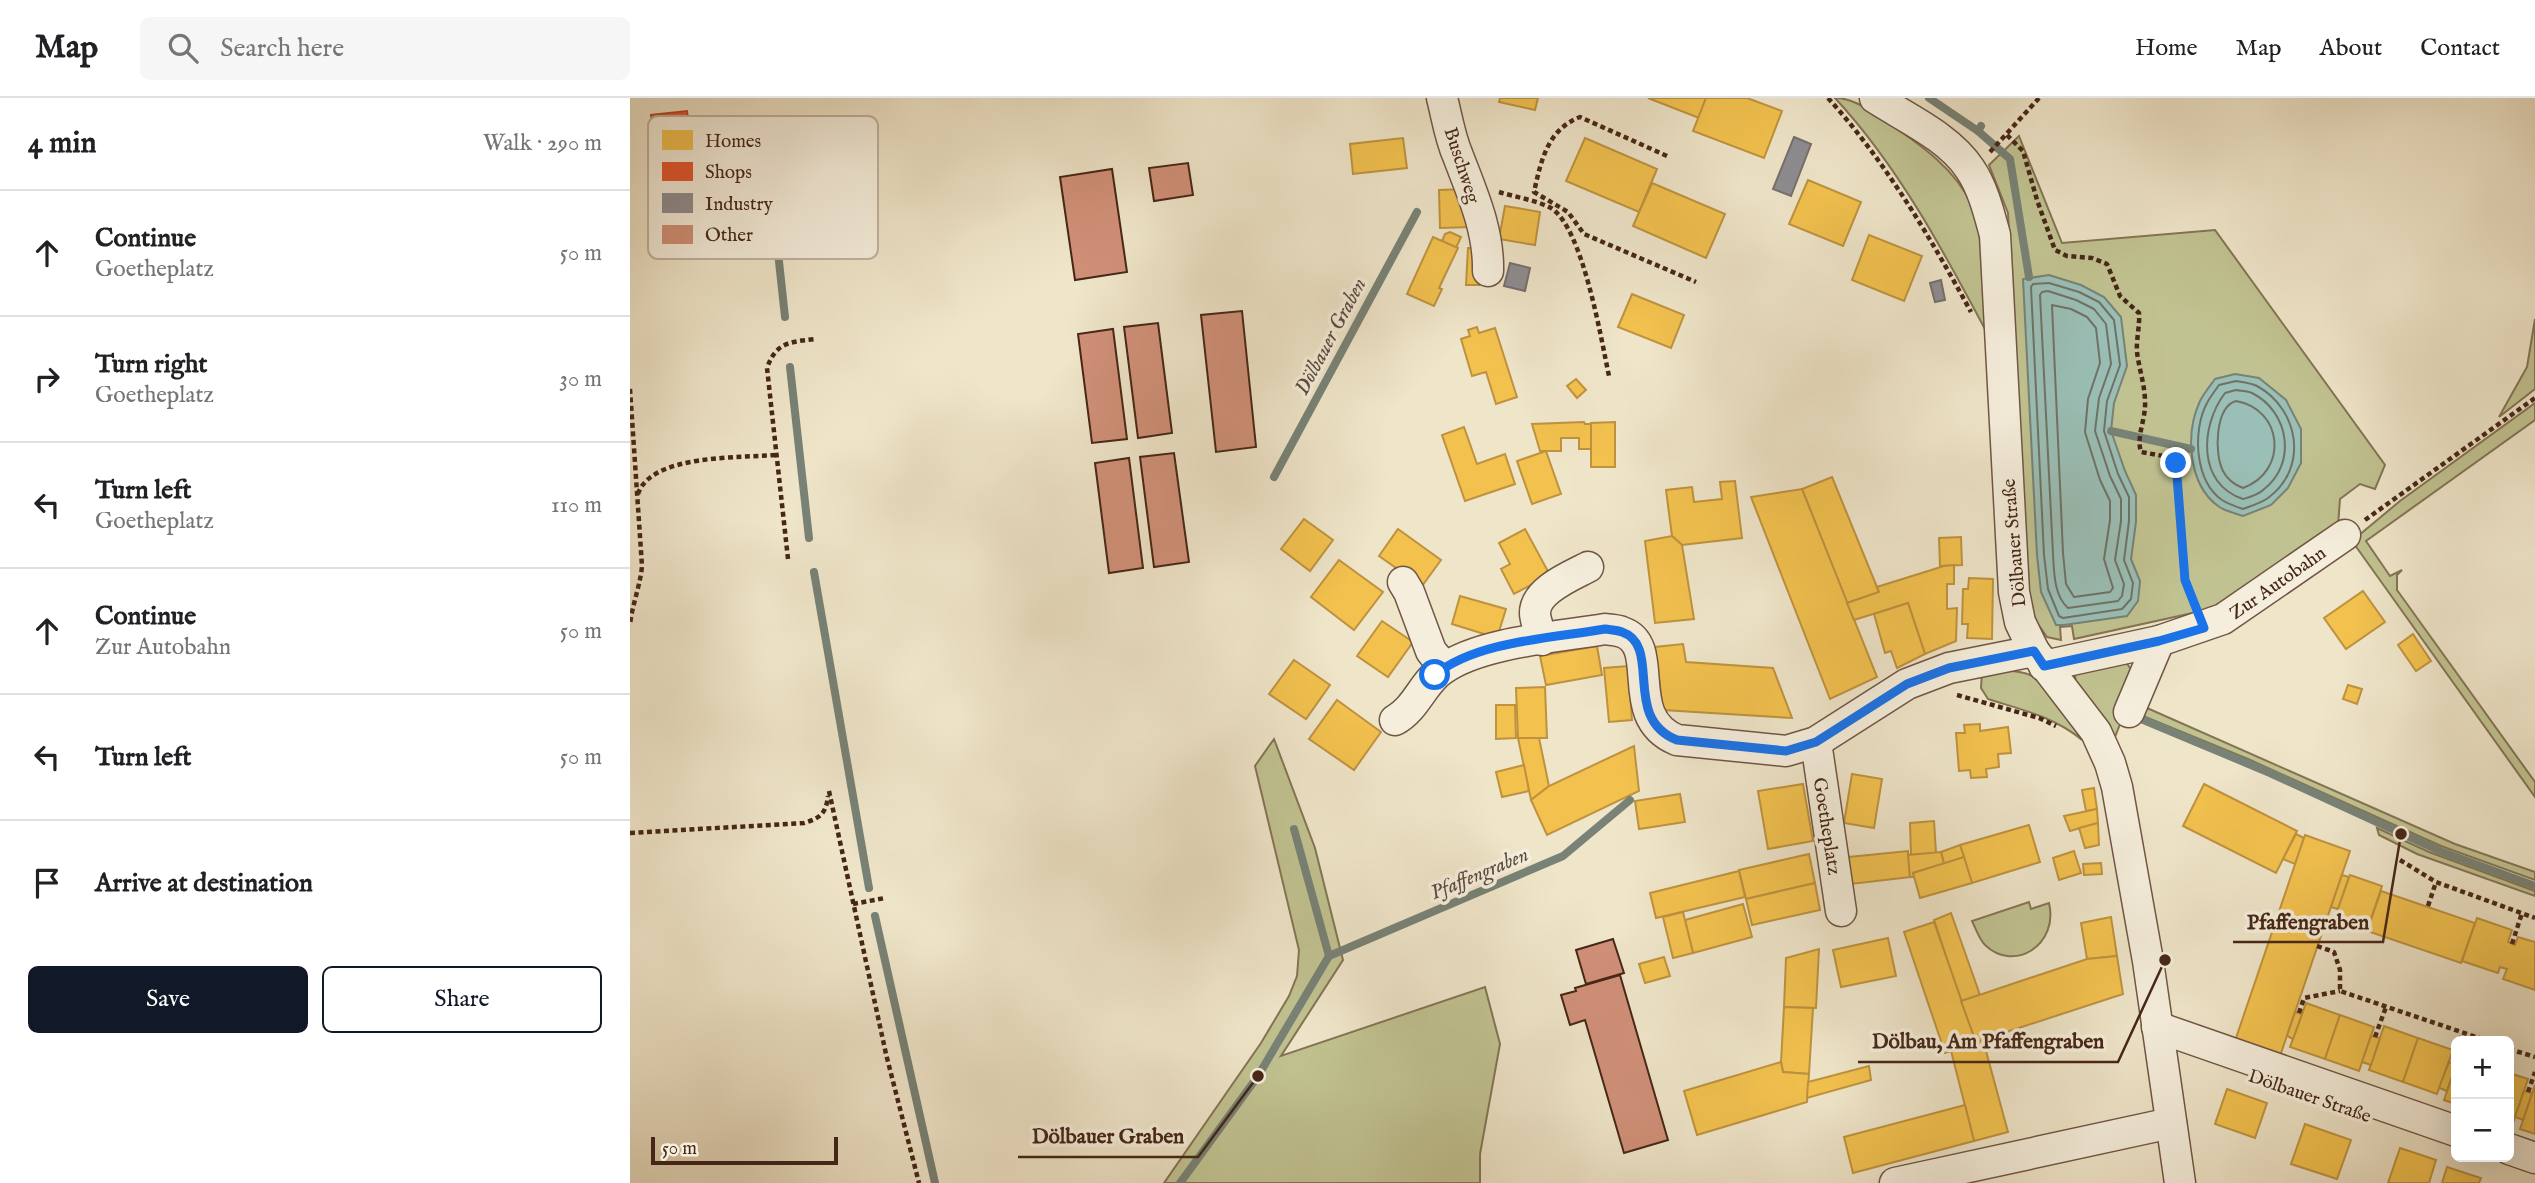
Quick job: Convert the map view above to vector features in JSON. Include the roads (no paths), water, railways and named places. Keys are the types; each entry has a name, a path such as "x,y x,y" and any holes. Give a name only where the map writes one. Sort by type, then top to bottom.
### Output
{"street":[{"name":"Buschweg","path":"1442,98 1457,154 1471,184 1484,233 1488,271"},
{"name":"Dölbauer Straße","path":"1875,98 1945,144 1970,168 1985,201 1995,235 2014,592 2020,622 2039,659 2096,732 2118,787 2180,1183"},
{"name":"Zur Autobahn","path":"2039,659 2159,641 2204,628 2223,619 2345,535"},
{"path":"1542,640 1535,614 1536,605 1544,594 1563,580 1588,567"},
{"path":"1403,582 1431,651 1444,667"},
{"path":"1395,720 1403,716 1444,667 1499,647 1605,629 1623,632 1634,640 1641,654 1648,713 1655,726 1665,735 1677,740 1786,751 1816,742 1907,684 1949,668 2039,659"},
{"path":"2129,712 2159,641"},
{"name":"Goetheplatz","path":"1816,742 1841,911"},
{"name":"Dölbauer Straße","path":"2159,1040 2451,1145"},
{"path":"2159,1040 2451,1129"},
{"path":"1895,1183 2171,1123"},
{"path":"2514,1151 2535,1158"}],"water":[{"path":"2049,275 2081,285 2104,297 2121,317 2127,366 2114,403 2111,431 2136,495 2136,522 2131,559 2140,581 2138,601 2127,616 2064,625 2056,625 2041,592 2023,279"},
{"path":"2235,374 2259,378 2286,400 2301,429 2301,463 2288,488 2271,505 2243,516 2220,508 2200,485 2195,472 2191,442 2195,414 2203,395 2215,379"}],"waterway":[{"path":"1929,98 1978,131 1981,126"},
{"path":"1978,131 2010,159 2029,277"},
{"name":"Dölbauer Graben","path":"1274,477 1417,212"},
{"path":"779,259 785,317"},
{"path":"790,367 809,538"},
{"path":"2111,431 2191,449"},
{"path":"814,572 869,888"},
{"name":"Pfaffengraben","path":"2141,719 2270,773 2440,851 2535,886"},
{"name":"Pfaffengraben","path":"1329,956 1563,856 1630,800"},
{"name":"Dölbauer Graben","path":"1180,1183 1258,1076 1329,956 1294,829"},
{"path":"875,916 935,1183"}],"place":[{"name":"Pfaffengraben","path":"2401,834"},
{"name":"Dölbau, Am Pfaffengraben","path":"2165,960"},
{"name":"Dölbauer Graben","path":"1258,1076"}]}
